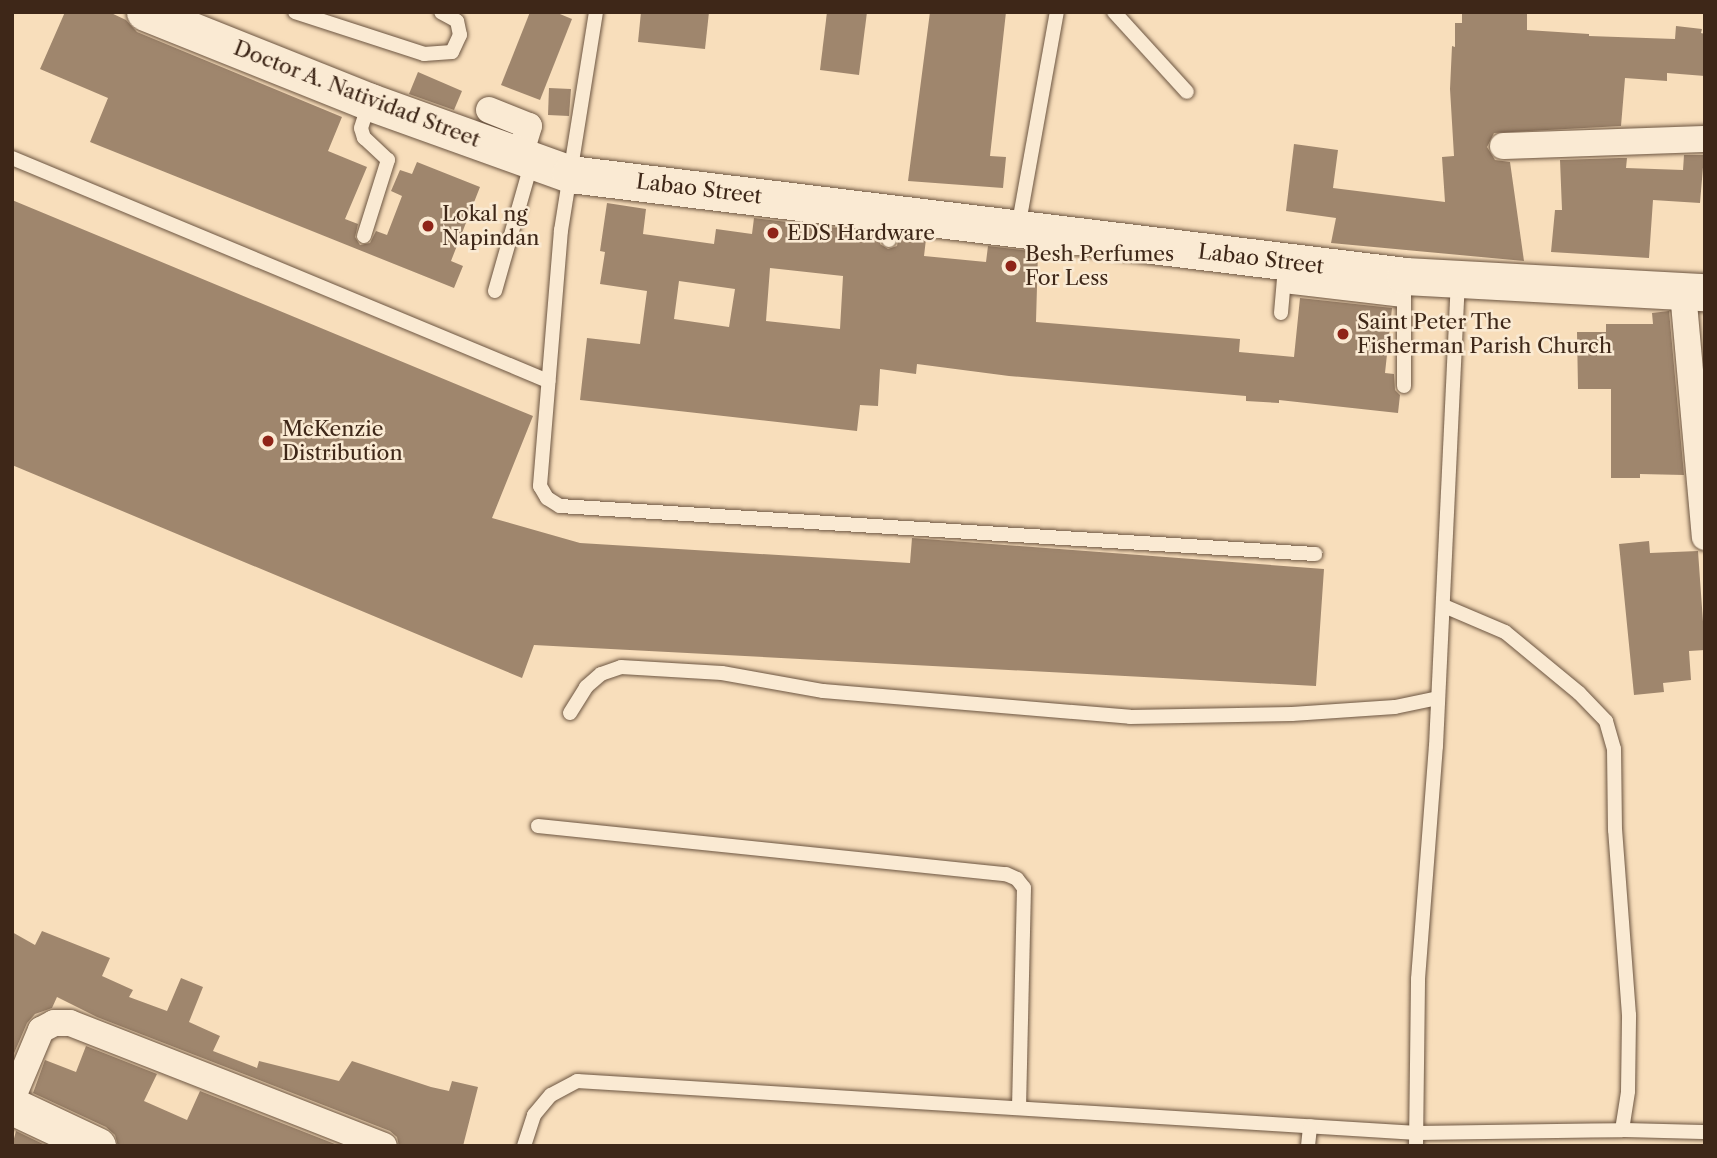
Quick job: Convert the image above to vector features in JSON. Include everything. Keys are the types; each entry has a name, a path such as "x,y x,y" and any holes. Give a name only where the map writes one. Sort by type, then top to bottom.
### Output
{"main road":[{"name":"Doctor A. Natividad Street","path":"145,12 370,102 570,174"},
{"name":"Labao Street","path":"570,174 890,226 1018,228 1285,274 1404,288 1458,281 1694,292"},
{"path":"12,1106 97,1146"}],"street":[{"path":"489,110 529,126 526,158"},
{"path":"1503,146 1705,139"},
{"path":"1694,292 1705,537"},
{"path":"12,1099 41,1030 54,1023 70,1023 384,1146"}],"lane":[{"path":"295,12 424,54 452,52 460,35 457,21 441,12"},
{"path":"596,12 561,230 540,486 547,498 560,506 1315,554"},
{"path":"1018,228 1057,12"},
{"path":"1114,12 1187,92"},
{"path":"364,236 388,160 369,146 361,128 370,102"},
{"path":"12,158 548,381"},
{"path":"495,291 526,158"},
{"path":"1281,313 1285,274"},
{"path":"1417,1139 1418,979 1444,606 1458,281"},
{"path":"1404,288 1404,386"},
{"path":"1444,606 1505,632 1579,693 1606,721 1614,749 1615,830 1629,1015 1628,1091 1622,1130"},
{"path":"570,713 586,687 601,674 621,667 722,673 823,691 1130,717 1292,714 1395,707 1438,698"},
{"path":"538,826 993,873 1017,878 1024,888 1019,1107"},
{"path":"524,1146 534,1115 551,1095 577,1081 1310,1126 1417,1139 1622,1130 1705,1132"},
{"path":"1308,1146 1310,1126"}],"building":[{"path":"65,12 109,12 126,20 137,32 342,117 328,151 367,167 345,219 358,224 355,237 360,245 370,243 376,231 387,235 402,196 391,191 400,170 412,174 417,162 480,187 451,261 463,266 454,288 90,142 108,98 40,69"},
{"path":"530,12 555,12 572,19 540,100 501,85"},
{"path":"641,12 709,12 705,49 638,42"},
{"path":"827,12 867,12 859,75 820,70"},
{"path":"930,12 1006,12 990,156 1006,157 1003,188 908,181"},
{"path":"1462,12 1527,12 1527,30 1589,36 1675,39 1676,26 1702,29 1701,33 1705,34 1705,76 1667,73 1667,81 1625,78 1621,126 1494,133 1487,147 1495,160 1510,162 1524,261 1331,243 1336,218 1286,211 1294,144 1338,150 1333,188 1445,202 1442,157 1454,156 1450,89 1452,46 1455,47 1455,23 1462,23"},
{"path":"418,72 462,91 454,110 409,94"},
{"path":"549,88 571,89 569,116 548,115"},
{"path":"1684,155 1704,155 1700,203 1653,200 1649,258 1551,252 1555,210 1562,210 1560,160 1627,158 1626,168 1683,170"},
{"name":"McKenzie Distribution","path":"12,200 533,416 492,518 580,543 910,563 912,538 1324,569 1316,686 534,645 522,678 12,465"},
{"path":"607,203 646,209 643,234 714,244 716,229 752,234 754,218 880,233 880,244 888,249 897,246 899,235 926,239 924,256 986,262 988,246 1038,252 1036,322 1240,339 1239,352 1294,357 1300,298 1392,308 1385,373 1394,374 1395,390 1400,395 1398,413 1279,400 1279,403 1246,401 1246,396 1009,376 917,364 916,374 880,369 878,406 860,405 857,431 580,400 587,338 640,344 647,291 600,284 605,252 600,251","holes":["770,268 843,276 840,329 766,321","679,281 735,289 729,327 674,319"]},
{"path":"1669,311 1684,475 1640,474 1640,478 1611,478 1611,389 1578,389 1577,332 1606,332 1606,324 1653,324 1652,313"},
{"path":"1649,541 1650,553 1698,551 1705,650 1689,651 1691,680 1663,683 1664,692 1634,695 1619,544"},
{"path":"42,931 110,958 102,976 133,990 129,997 167,1011 181,978 203,987 189,1022 220,1036 213,1051 257,1068 259,1061 339,1081 352,1061 449,1091 452,1081 478,1087 463,1146 399,1146 397,1137 390,1131 97,1017 57,997 52,1008 35,1014 27,1023 12,1058 12,932 35,945"},
{"path":"86,1046 157,1074 144,1101 187,1120 200,1091 340,1146 118,1146 115,1135 106,1127 33,1093 45,1060 76,1072"},
{"path":"16,1131 47,1146 12,1146"}],"place":[{"name":"Lokal ng Napindan","path":"428,226"},
{"name":"EDS Hardware","path":"773,233"},
{"name":"Besh Perfumes For Less","path":"1011,266"},
{"name":"Saint Peter The Fisherman Parish Church","path":"1343,334"},
{"name":"McKenzie Distribution","path":"268,441"}]}
